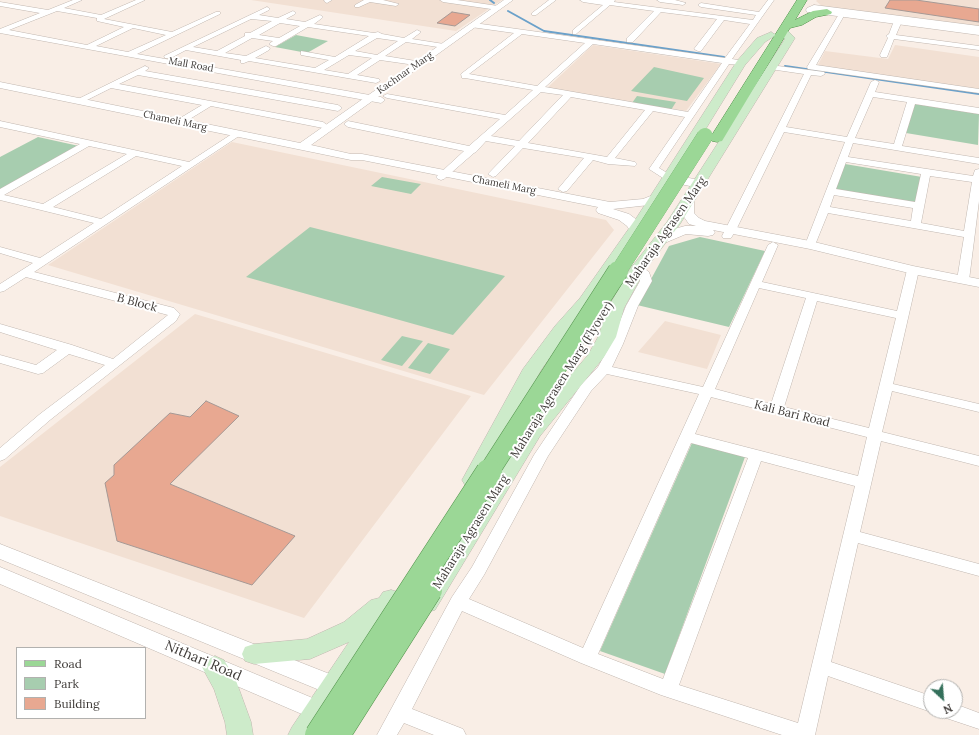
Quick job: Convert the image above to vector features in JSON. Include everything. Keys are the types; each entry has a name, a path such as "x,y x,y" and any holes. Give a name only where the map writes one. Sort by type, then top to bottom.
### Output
{"main road":[{"name":"Maharaja Agrasen Marg","path":"344,733 368,700 533,432 595,357 607,337 616,308 638,269 673,224 700,184 775,42 802,0"},
{"path":"807,0 829,11"},
{"path":"614,318 603,323 590,347 586,349 575,349 567,345 564,340 586,301 658,197 741,63 761,40 775,42 798,23 813,14 829,11"},
{"name":"Maharaja Agrasen Marg","path":"775,42 782,13"},
{"name":"Maharaja Agrasen Marg (Flyover)","path":"318,722 775,42"},
{"name":"Maharaja Agrasen Marg (Flyover)","path":"344,733 775,42"},
{"path":"301,735 318,722 334,686 477,473 532,369 561,330 586,301"},
{"path":"511,410 517,419 528,421 545,417"},
{"path":"254,654 310,649 353,628 394,595"},
{"path":"215,666 226,686 238,722 240,735"}],"street":[{"path":"0,31 79,0"},
{"path":"125,0 140,1"},
{"path":"357,6 373,0 396,4"},
{"path":"384,11 404,0"},
{"path":"444,0 498,8"},
{"name":"Kachnar Marg","path":"302,147 379,98 478,26 509,0"},
{"name":"Kachnar Marg","path":"314,149 348,124 419,64 444,46 518,0"},
{"path":"534,14 553,0"},
{"path":"583,0 610,2 754,22"},
{"path":"660,0 683,3"},
{"path":"700,184 669,178 654,169 770,0"},
{"path":"56,9 102,17 140,1"},
{"path":"576,32 610,2"},
{"path":"0,4 47,12"},
{"path":"701,6 761,14"},
{"path":"78,101 267,9"},
{"path":"630,40 659,10"},
{"path":"829,11 842,14 979,30"},
{"path":"829,11 979,30"},
{"path":"130,54 218,12"},
{"path":"217,54 293,13"},
{"path":"842,14 811,67 979,91"},
{"path":"102,17 99,18 101,21 174,34"},
{"path":"250,17 444,46"},
{"path":"225,72 320,17"},
{"path":"698,49 722,18"},
{"path":"884,55 890,36 898,21"},
{"path":"88,47 132,26"},
{"path":"478,26 741,63"},
{"path":"316,71 386,29"},
{"name":"Mall Road","path":"0,31 130,54 165,58 225,72 507,118"},
{"path":"220,31 279,40"},
{"path":"521,31 465,74 465,76 538,90 690,115"},
{"path":"350,76 406,41 417,32"},
{"path":"890,36 979,48"},
{"path":"443,175 473,150 591,42"},
{"path":"775,42 809,72 979,97"},
{"path":"185,48 376,81"},
{"path":"347,52 419,64"},
{"path":"304,53 335,59"},
{"path":"137,72 338,108"},
{"path":"729,233 809,72"},
{"path":"810,245 825,209 850,140 875,82"},
{"name":"Chameli Marg","path":"0,85 314,149 350,157 357,161 443,175 610,206 645,202 658,197"},
{"path":"110,85 323,125"},
{"path":"195,102 218,87"},
{"path":"493,174 569,94"},
{"path":"870,94 979,111"},
{"path":"897,148 912,100"},
{"path":"180,122 209,104"},
{"path":"608,161 652,108"},
{"path":"0,124 190,165"},
{"path":"348,124 473,150"},
{"path":"780,129 979,163 963,280"},
{"path":"0,289 238,134"},
{"path":"485,138 608,161 632,164"},
{"path":"0,193 88,143"},
{"path":"44,208 135,153"},
{"path":"563,189 590,157"},
{"path":"843,159 977,180"},
{"path":"915,225 926,172"},
{"name":"Chameli Marg","path":"443,175 609,211 624,217 632,223 640,224"},
{"path":"831,191 919,206"},
{"path":"0,197 102,222"},
{"path":"688,202 688,214 694,221 729,233 773,245 845,254"},
{"path":"825,209 969,235"},
{"path":"662,239 685,230 729,233 810,245 913,270 979,283"},
{"path":"587,658 757,284 773,245"},
{"path":"0,250 42,262"},
{"path":"387,735 458,602 478,571 541,455 586,388 604,369 617,344 632,306 646,281 645,274 638,269"},
{"path":"458,602 587,658 668,689 805,734 913,270"},
{"name":"B Block","path":"0,456 40,422 172,318 174,314 170,311 24,273"},
{"path":"757,284 902,316"},
{"path":"776,410 814,296"},
{"path":"2,330 68,348 115,364"},
{"path":"2,361 38,370 68,348"},
{"name":"Kali Bari Road","path":"604,369 708,392 979,461"},
{"path":"886,386 979,406"},
{"path":"688,437 863,483"},
{"path":"668,689 756,455"},
{"path":"851,535 979,570"},
{"path":"1,553 368,700"},
{"name":"Nithari Road","path":"0,576 215,666 318,722 344,733"},
{"path":"821,666 923,701"},
{"path":"400,713 456,735"},
{"path":"963,715 979,721"}],"shaded area":[{"path":"251,0 502,0 456,31"},
{"path":"979,0 979,28 823,7 816,1"},
{"path":"593,45 721,64 686,111 546,89"},
{"path":"895,45 979,57 979,92 817,67 825,51 888,59"},
{"path":"232,142 606,220 614,230 484,395 48,265"},
{"path":"195,314 471,396 304,618 0,516 0,467"},
{"path":"665,321 721,335 707,369 638,352"}],"green space":[{"path":"296,35 328,41 307,53 275,47"},
{"path":"654,67 704,78 687,101 631,91"},
{"path":"637,96 676,102 671,110 632,103"},
{"path":"915,104 979,114 978,145 906,133"},
{"path":"38,137 79,146 0,190 0,157"},
{"path":"845,164 922,177 915,205 835,190"},
{"path":"382,177 421,184 411,194 371,186"},
{"path":"310,227 505,276 453,335 246,277"},
{"path":"700,237 765,251 729,327 637,305 669,246"},
{"path":"402,336 423,341 402,366 381,360"},
{"path":"428,343 450,349 430,374 408,368"},
{"path":"692,443 745,457 665,674 600,651"}],"building":[{"path":"890,0 916,0 979,9 979,22 885,8"},
{"path":"452,12 470,15 455,26 437,23"},
{"path":"206,401 239,416 170,484 295,536 252,585 117,541 105,483 114,475 114,465 170,413 190,417"}],"waterway":[{"path":"490,0 494,3"},
{"path":"508,11 544,31 724,57"},
{"path":"785,66 979,94"}]}
